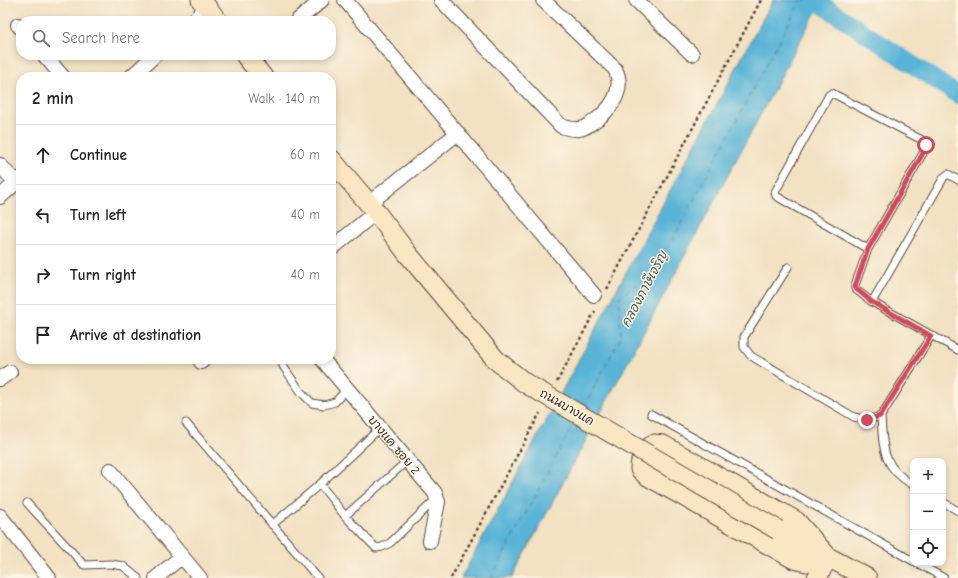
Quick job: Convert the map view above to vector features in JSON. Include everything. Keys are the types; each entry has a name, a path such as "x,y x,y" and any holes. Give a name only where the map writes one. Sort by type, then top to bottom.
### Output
{"main road":[{"path":"253,60 260,72"},
{"name":"ถนนบางแค","path":"336,165 496,360 525,383 778,530 867,578"},
{"path":"654,444 663,445 796,521 828,557 807,562 794,559 646,475 640,469 640,461 647,449 654,444"},
{"path":"817,578 828,557"}],"street":[{"path":"303,16 322,0"},
{"path":"345,0 594,295"},
{"path":"442,0 561,126 572,129 580,129 596,120 610,107 618,90 618,76 615,69 543,0"},
{"path":"636,0 692,54"},
{"path":"200,16 209,10"},
{"path":"48,60 59,72"},
{"path":"136,72 150,60"},
{"path":"336,244 372,208 458,133"},
{"path":"0,164 16,178"},
{"path":"0,197 16,182"},
{"name":"บางแค ซอย 2","path":"326,364 435,493 437,498"},
{"path":"110,470 200,578"},
{"path":"430,540 438,502 437,498"},
{"path":"0,516 49,578"},
{"path":"156,578 182,556"}],"lane":[{"path":"868,249 776,196 775,192 829,94 832,93 924,141 926,145 926,148 868,249 855,288 872,302 958,350"},
{"path":"872,302 944,177 948,174 958,180"},
{"path":"788,268 744,337 744,347 751,356 854,417 867,420 880,416"},
{"path":"910,483 903,479 889,463 883,449 880,416 931,336"},
{"path":"283,364 301,392 312,403 324,405 335,402 347,389"},
{"path":"651,414 910,559"},
{"path":"186,422 318,578"},
{"path":"272,525 320,484 380,428"},
{"path":"345,516 407,461"},
{"path":"320,484 345,516 376,548 390,543 437,498"},
{"path":"27,503 84,565 111,564 123,566 138,578"},
{"path":"946,504 958,511"},
{"path":"922,566 944,578"}],"water":[{"name":"คลองภาษีเจริญ","path":"773,0 822,0 512,578 461,578"}],"waterway":[{"path":"815,0 958,95"}],"ferry route":[{"path":"584,406 621,337 619,297 654,274 801,0"},
{"path":"491,578 574,423"}],"route":[{"path":"867,420 880,416 931,336 872,302 855,288 868,249 926,148 926,145"}]}
